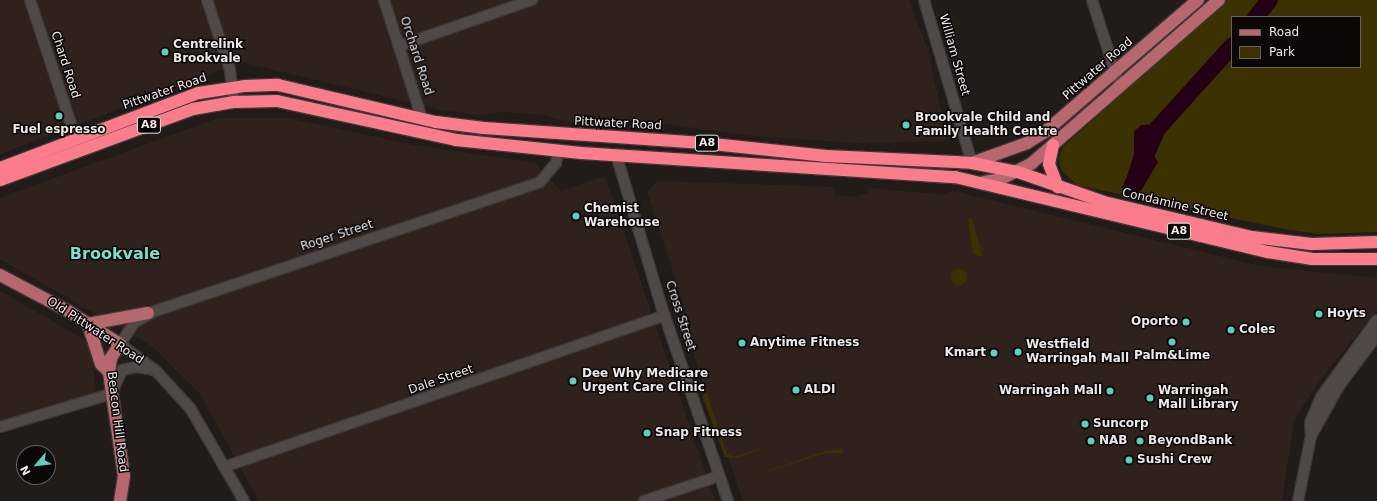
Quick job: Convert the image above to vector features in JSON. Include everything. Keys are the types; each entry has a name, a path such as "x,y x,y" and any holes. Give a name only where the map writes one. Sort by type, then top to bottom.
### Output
{"highway":[{"name":"Pittwater Road","path":"0,168 194,95 232,87 296,88 422,119 539,134 612,137 826,156 972,163"},
{"name":"A8","path":"0,180 179,114 234,102 294,104 448,138 558,151 955,177 984,182"},
{"name":"Cross Street","path":"612,137 616,154"},
{"path":"1053,145 1049,164 1058,187"},
{"name":"Condamine Street","path":"972,163 1018,172 1058,187 1160,217 1264,240 1312,244 1377,242"},
{"name":"Condamine Street","path":"984,182 1268,252 1328,260 1377,259"}],"main road":[{"name":"Pittwater Road","path":"972,163 1027,142 1046,131 1198,0"},
{"path":"984,182 1018,172 1053,145 1219,0"},
{"name":"Old Pittwater Road","path":"0,275 88,324 120,344"},
{"path":"109,372 101,364 88,324 148,313"},
{"name":"Beacon Hill Road","path":"120,344 110,358 109,372 124,476 120,501"}],"street":[{"name":"Chard Road","path":"30,0 76,139"},
{"path":"207,0 232,87 234,102"},
{"name":"Orchard Road","path":"384,0 422,119"},
{"path":"399,46 532,0"},
{"name":"William Street","path":"924,0 972,163"},
{"path":"1092,0 1120,87"},
{"name":"Roger Street","path":"120,344 134,323 148,313 533,185 544,179 556,163 558,151"},
{"name":"Cross Street","path":"616,154 665,315 728,501"},
{"name":"Dale Street","path":"224,467 665,315"},
{"path":"1298,501 1311,436 1310,423 1321,397 1377,320"},
{"path":"1311,436 1339,386 1377,335"},
{"name":"Old Pittwater Road","path":"120,344 156,371 190,408 244,501"},
{"path":"0,427 111,394 122,370 136,367 156,371"},
{"path":"644,501 719,476"}],"shaded area":[{"path":"0,0 909,0 928,51 947,138 944,141 857,143 755,136 627,119 604,118 577,124 542,115 503,112 483,115 441,110 242,62 0,154"},
{"path":"218,118 287,118 414,145 535,163 561,191 605,176 715,501 259,501 200,394 152,346 0,259 0,198"},
{"path":"1154,124 1163,127 1151,151 1158,162 1141,191 1124,186 1134,154 1134,132 1141,125"},
{"name":"Westfield Warringah Mall","path":"658,181 835,187 835,195 855,197 867,193 868,188 948,195 948,191 958,192 1260,266 1377,278 1377,310 1324,375 1294,420 1282,501 743,501 685,329 691,327 647,191"},
{"path":"0,291 90,343 96,392 0,422"}],"green space":[{"path":"1227,0 1377,0 1377,232 1319,234 1284,229 1077,185 1061,170 1059,157 1064,146"},
{"path":"968,219 972,219 983,257 973,254"},
{"path":"959,269 965,271 967,277 965,283 959,285 953,283 951,277 953,271"},
{"path":"707,393 727,454 734,457 773,445 736,458 725,457 702,395"},
{"path":"842,449 843,453 826,453 738,481 826,451"}],"waterway":[{"path":"1256,16 1269,0"},
{"path":"1130,189 1157,128 1231,46"}],"place":[{"name":"Centrelink Brookvale","path":"165,52"},
{"name":"Fuel espresso","path":"59,116"},
{"name":"Brookvale Child and Family Health Centre","path":"906,125"},
{"name":"Chemist Warehouse","path":"576,216"},
{"name":"Hoyts","path":"1319,314"},
{"name":"Oporto","path":"1186,322"},
{"name":"Coles","path":"1231,330"},
{"name":"Palm&Lime","path":"1172,342"},
{"name":"Anytime Fitness","path":"742,343"},
{"name":"Westfield Warringah Mall","path":"1018,352"},
{"name":"Kmart","path":"994,353"},
{"name":"Dee Why Medicare Urgent Care Clinic","path":"573,381"},
{"name":"ALDI","path":"796,390"},
{"name":"Warringah Mall","path":"1110,391"},
{"name":"Warringah Mall Library","path":"1150,398"},
{"name":"Suncorp","path":"1085,424"},
{"name":"Snap Fitness","path":"647,433"},
{"name":"NAB","path":"1091,441"},
{"name":"BeyondBank","path":"1140,441"},
{"name":"Sushi Crew","path":"1129,460"}],"district":[{"name":"Brookvale","path":"115,254"}]}
